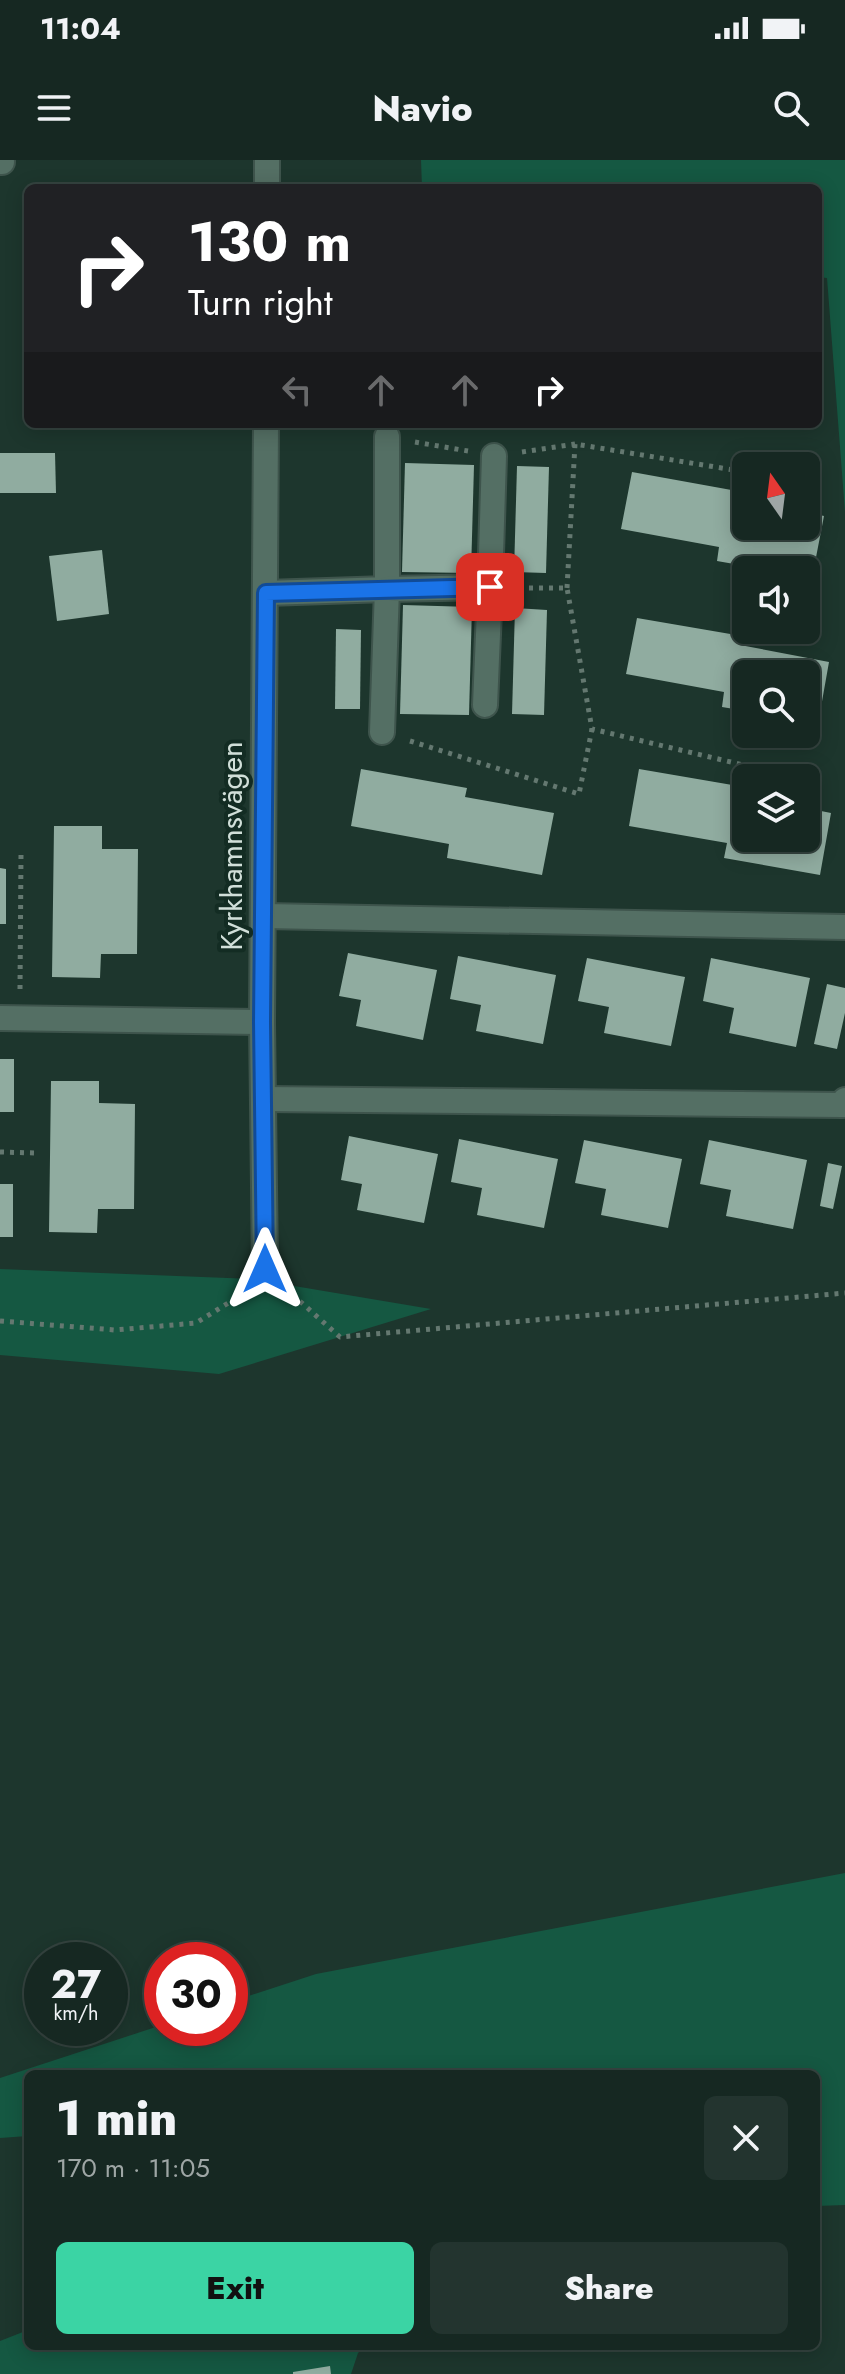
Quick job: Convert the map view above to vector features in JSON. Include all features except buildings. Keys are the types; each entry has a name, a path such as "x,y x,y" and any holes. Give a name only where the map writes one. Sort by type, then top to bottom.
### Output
{"street":[{"path":"267,160 267,184"},
{"name":"Kyrkhamnsvägen","path":"265,1269 262,1022 266,428"},
{"path":"382,732 387,589 387,437"},
{"path":"485,705 494,456"},
{"path":"266,593 490,587"},
{"path":"265,916 845,927"},
{"path":"10,1018 262,1022"},
{"path":"265,1099 843,1105 845,1100"}],"path":[{"path":"382,732 579,794 592,729 567,588 575,444 732,470"},
{"path":"490,587 567,588"},
{"path":"592,729 739,764"},
{"path":"10,1018 21,854"},
{"path":"0,1152 35,1153"},
{"path":"265,1269 340,1337 845,1293"},
{"path":"0,1321 115,1330 196,1323 247,1293"}],"green space":[{"path":"421,160 845,160 845,512 827,278 822,277 822,184 422,184"},
{"path":"0,1269 253,1279 431,1309 219,1374 0,1355"},
{"path":"845,1873 845,2205 820,2206 820,2070 24,2070 98,2046 128,2046 128,2036 144,2031 144,2046 248,2046 248,1996 316,1974"},
{"path":"24,2070 24,2136 0,2138 0,2078"},
{"path":"24,2332 24,2350 361,2350 351,2374 0,2374 0,2341"}],"route":[{"path":"265,1269 262,1022 266,593 490,587"}]}
